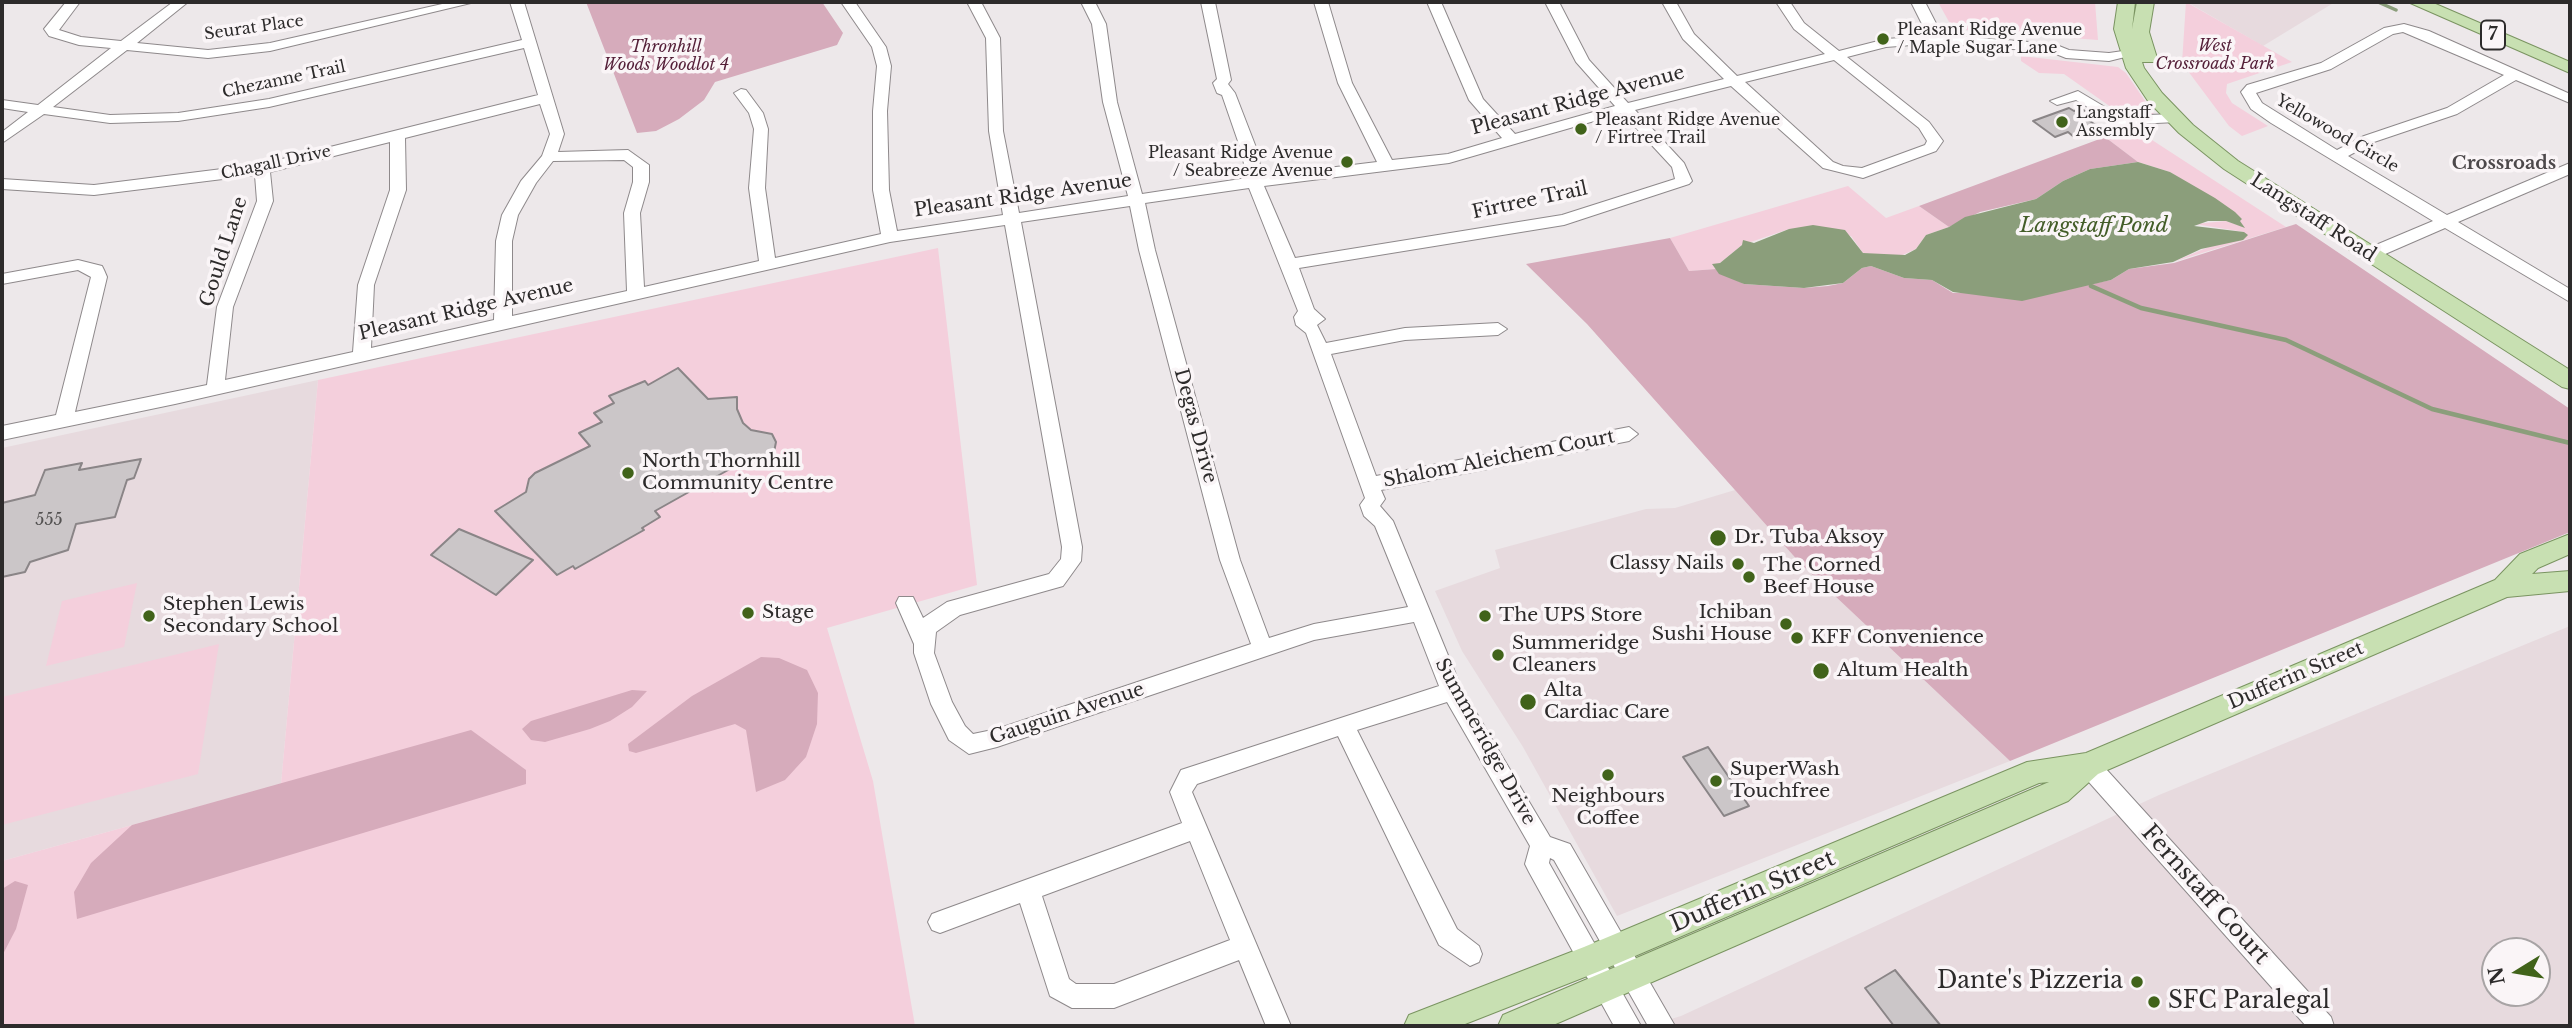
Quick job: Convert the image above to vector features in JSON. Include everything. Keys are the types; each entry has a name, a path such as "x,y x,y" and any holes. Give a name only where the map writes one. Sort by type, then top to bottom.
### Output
{"main road":[{"name":"Langstaff Road","path":"2126,2 2123,29 2138,55 2175,100 2213,137 2374,252 2570,381"},
{"name":"Langstaff Road","path":"2145,2 2135,68 2176,118 2231,165 2570,368"},
{"name":"7","path":"2417,2 2570,68"},
{"name":"7","path":"2445,2 2570,56"},
{"name":"Dufferin Street","path":"2504,587 2529,561 2570,544"},
{"name":"Dufferin Street","path":"1420,1026 1604,954 2038,771 2088,765 2504,587 2570,581"},
{"name":"Dufferin Street","path":"1514,1026 2058,792 2088,765"}],"street":[{"name":"Seurat Place","path":"74,2 51,29 54,33 79,41 178,52 232,52 323,36 468,2"},
{"path":"2,139 181,2"},
{"path":"503,322 504,241 510,215 529,181 549,157 557,134 517,2"},
{"path":"848,2 879,47 884,66 880,111 881,190 890,237"},
{"path":"924,642 926,630 933,620 954,608 1056,580 1071,561 1072,547 996,131 993,38 975,2"},
{"name":"Degas Drive","path":"1088,2 1099,24 1110,102 1230,560 1263,649"},
{"name":"Summeridge Drive","path":"1208,2 1226,86 1261,181 1266,215 1277,232 1307,312 1303,317 1305,325 1313,330 1372,492 1370,505 1374,516 1382,521 1452,691 1542,845 1537,864 1604,954 1620,982"},
{"path":"1321,2 1345,83 1387,166"},
{"path":"1434,2 1476,100 1512,140"},
{"path":"1552,2 1583,62 1626,108"},
{"path":"1669,2 1688,36 1734,82 1800,142 1840,170 1863,173 1931,148 1935,141 1924,125 1799,26 1783,2"},
{"path":"1918,2 1937,39"},
{"name":"Yellowood Circle","path":"2570,99 2404,29 2389,31 2326,66 2252,88 2248,92 2256,106 2570,296"},
{"name":"Pleasant Ridge Avenue","path":"2,433 890,237 1261,181 1449,158 1626,108 1886,43 1937,39 2054,48 2066,54 2109,57 2138,55"},
{"name":"Chezanne Trail","path":"2,104 110,119 150,120 242,109 531,42"},
{"path":"2339,155 2369,139 2452,111 2514,75"},
{"path":"741,93 756,113 761,129 757,188 768,265"},
{"path":"2057,101 2078,95 2117,121 2176,118"},
{"name":"Chagall Drive","path":"2,184 94,190 262,169 545,98"},
{"name":"Firtree Trail","path":"1288,264 1564,220 1684,181 1679,166 1626,108"},
{"path":"362,355 366,285 398,190 397,135"},
{"path":"549,157 628,155 641,165 641,182 632,213 636,294"},
{"path":"2374,252 2570,168"},
{"name":"Gould Lane","path":"215,388 226,307 240,261 265,201 262,169"},
{"path":"2,279 78,265 96,270 99,277 64,420"},
{"path":"1321,351 1405,334 1498,329"},
{"name":"Shalom Aleichem Court","path":"1372,492 1629,434"},
{"path":"906,603 924,642"},
{"name":"Gauguin Avenue","path":"924,642 924,653 942,704 957,733 969,744 997,738 1325,629 1418,613"},
{"path":"1278,1026 1181,792 1189,777 1343,724 1452,691"},
{"path":"1343,724 1448,937 1470,954"},
{"name":"Fernstaff Court","path":"2088,765 2322,1026"},
{"path":"940,922 1196,828"},
{"path":"1028,890 1059,988 1072,996 1114,996 1245,946"},
{"path":"1620,982 1628,1026"},
{"path":"1620,982 1662,1026"}],"shaded area":[{"path":"2187,2 2335,2 2263,46"},
{"name":"Stephen Lewis Secondary School","path":"318,380 281,784 2,861 2,448"},
{"path":"1735,490 1800,563 2010,761 1617,916 1523,747 1462,651 1435,591 1500,568 1495,550 1646,509 1675,508"},
{"path":"2570,626 2570,1026 1648,1026 1681,1016 2159,795"}],"green space":[{"name":"Thronhill Woods Woodlot 4","path":"586,2 822,2 843,33 837,45 715,82 704,100 679,119 656,131 637,133"},
{"path":"1938,2 2095,2 2098,40 1953,29"},
{"name":"West Crossroads Park","path":"2186,2 2292,62 2227,84 2226,93 2232,103 2268,126 2242,136 2229,126 2182,63"},
{"path":"2021,56 2118,67 2126,73 2156,117 2125,117 2064,74 2039,73 2021,61"},
{"path":"2132,127 2286,227 2173,262 2244,232 2195,224 2226,221 2244,227 2239,221 2242,219 2170,172 2138,162 2105,137"},
{"path":"2105,137 2138,162 2090,169 2063,181 2036,199 1980,212 1949,227 1919,206"},
{"path":"1848,186 1886,218 1919,206 1949,227 1926,235 1916,249 1898,257 1863,253 1851,236 1789,229 1742,245 1720,263 1713,265 1716,269 1689,271 1670,238"},
{"path":"2296,224 2570,409 2570,532 2010,761 1800,563 1587,324 1526,264 1670,238 1689,271 1716,269 1744,284 1804,288 1828,286 1843,283 1862,268 1871,266 1904,278 1932,280 1953,293 2067,289 2111,280 2129,269 2174,263"},
{"path":"938,248 977,585 827,628 873,781 915,1026 2,1026 2,861 281,784 318,380"},
{"path":"137,583 124,647 46,666 62,601"},
{"path":"219,644 198,774 2,825 2,697"},
{"path":"761,657 779,658 807,670 818,693 817,724 806,757 785,780 756,792 746,730 735,724 636,753 629,751 628,744 692,696"},
{"path":"632,690 647,691 632,707 610,721 590,729 545,742 531,740 522,729 531,721"},
{"path":"471,730 526,770 526,784 77,919 74,892 91,863 132,825"},
{"path":"15,881 28,885 16,929 2,956 2,889"}],"water":[{"name":"Langstaff Pond","path":"2138,162 2170,172 2215,198 2242,219 2240,221 2245,228 2226,221 2208,221 2194,226 2244,232 2248,235 2243,240 2201,249 2173,262 2129,269 2111,280 2022,301 1953,292 1932,280 1904,278 1871,266 1862,268 1843,283 1804,288 1744,284 1719,274 1712,264 1720,263 1742,245 1743,240 1754,243 1789,229 1813,225 1845,230 1863,253 1905,255 1916,249 1926,235 1949,227 1965,217 2036,199 2063,181 2090,169"}],"building":[{"name":"Langstaff Assembly","path":"2069,108 2074,111 2082,109 2094,117 2087,119 2111,136 2087,132 2074,137 2068,132 2055,137 2033,121"},
{"name":"North Thornhill Community Centre","path":"678,368 708,399 737,397 737,409 743,423 751,430 772,434 776,442 774,452 758,463 737,465 655,511 660,517 642,528 644,530 575,569 573,566 557,575 495,511 526,492 529,479 535,473 590,446 579,433 602,422 594,413 614,403 609,396 645,381 648,385"},
{"path":"141,459 134,478 127,480 115,517 76,524 68,550 30,562 25,572 2,577 2,503 35,495 45,470 82,463 79,470"},
{"path":"459,529 533,560 496,595 431,555"},
{"name":"SuperWash Touchfree","path":"1708,747 1749,806 1724,816 1683,757"},
{"path":"1895,970 1941,1026 1894,1026 1865,988"}],"waterway":[{"path":"2378,2 2396,10"},
{"path":"2091,286 2141,308 2286,340 2432,409 2570,443"}],"place":[{"name":"Pleasant Ridge Avenue / Maple Sugar Lane","path":"1883,39"},
{"name":"Langstaff Assembly","path":"2062,122"},
{"name":"Pleasant Ridge Avenue / Firtree Trail","path":"1581,129"},
{"name":"Pleasant Ridge Avenue / Seabreeze Avenue","path":"1347,162"},
{"name":"North Thornhill Community Centre","path":"628,473"},
{"name":"Dr. Tuba Aksoy","path":"1718,538"},
{"name":"Classy Nails","path":"1738,564"},
{"name":"The Corned Beef House","path":"1749,577"},
{"name":"Stage","path":"748,613"},
{"name":"Stephen Lewis Secondary School","path":"149,616"},
{"name":"The UPS Store","path":"1485,616"},
{"name":"Ichiban Sushi House","path":"1786,624"},
{"name":"KFF Convenience","path":"1797,638"},
{"name":"Summeridge Cleaners","path":"1498,655"},
{"name":"Altum Health","path":"1821,671"},
{"name":"Alta Cardiac Care","path":"1528,702"},
{"name":"Neighbours Coffee","path":"1608,775"},
{"name":"SuperWash Touchfree","path":"1716,781"},
{"name":"Dante's Pizzeria","path":"2137,982"},
{"name":"SFC Paralegal","path":"2154,1002"}],"district":[{"name":"Crossroads","path":"2504,164"}]}
